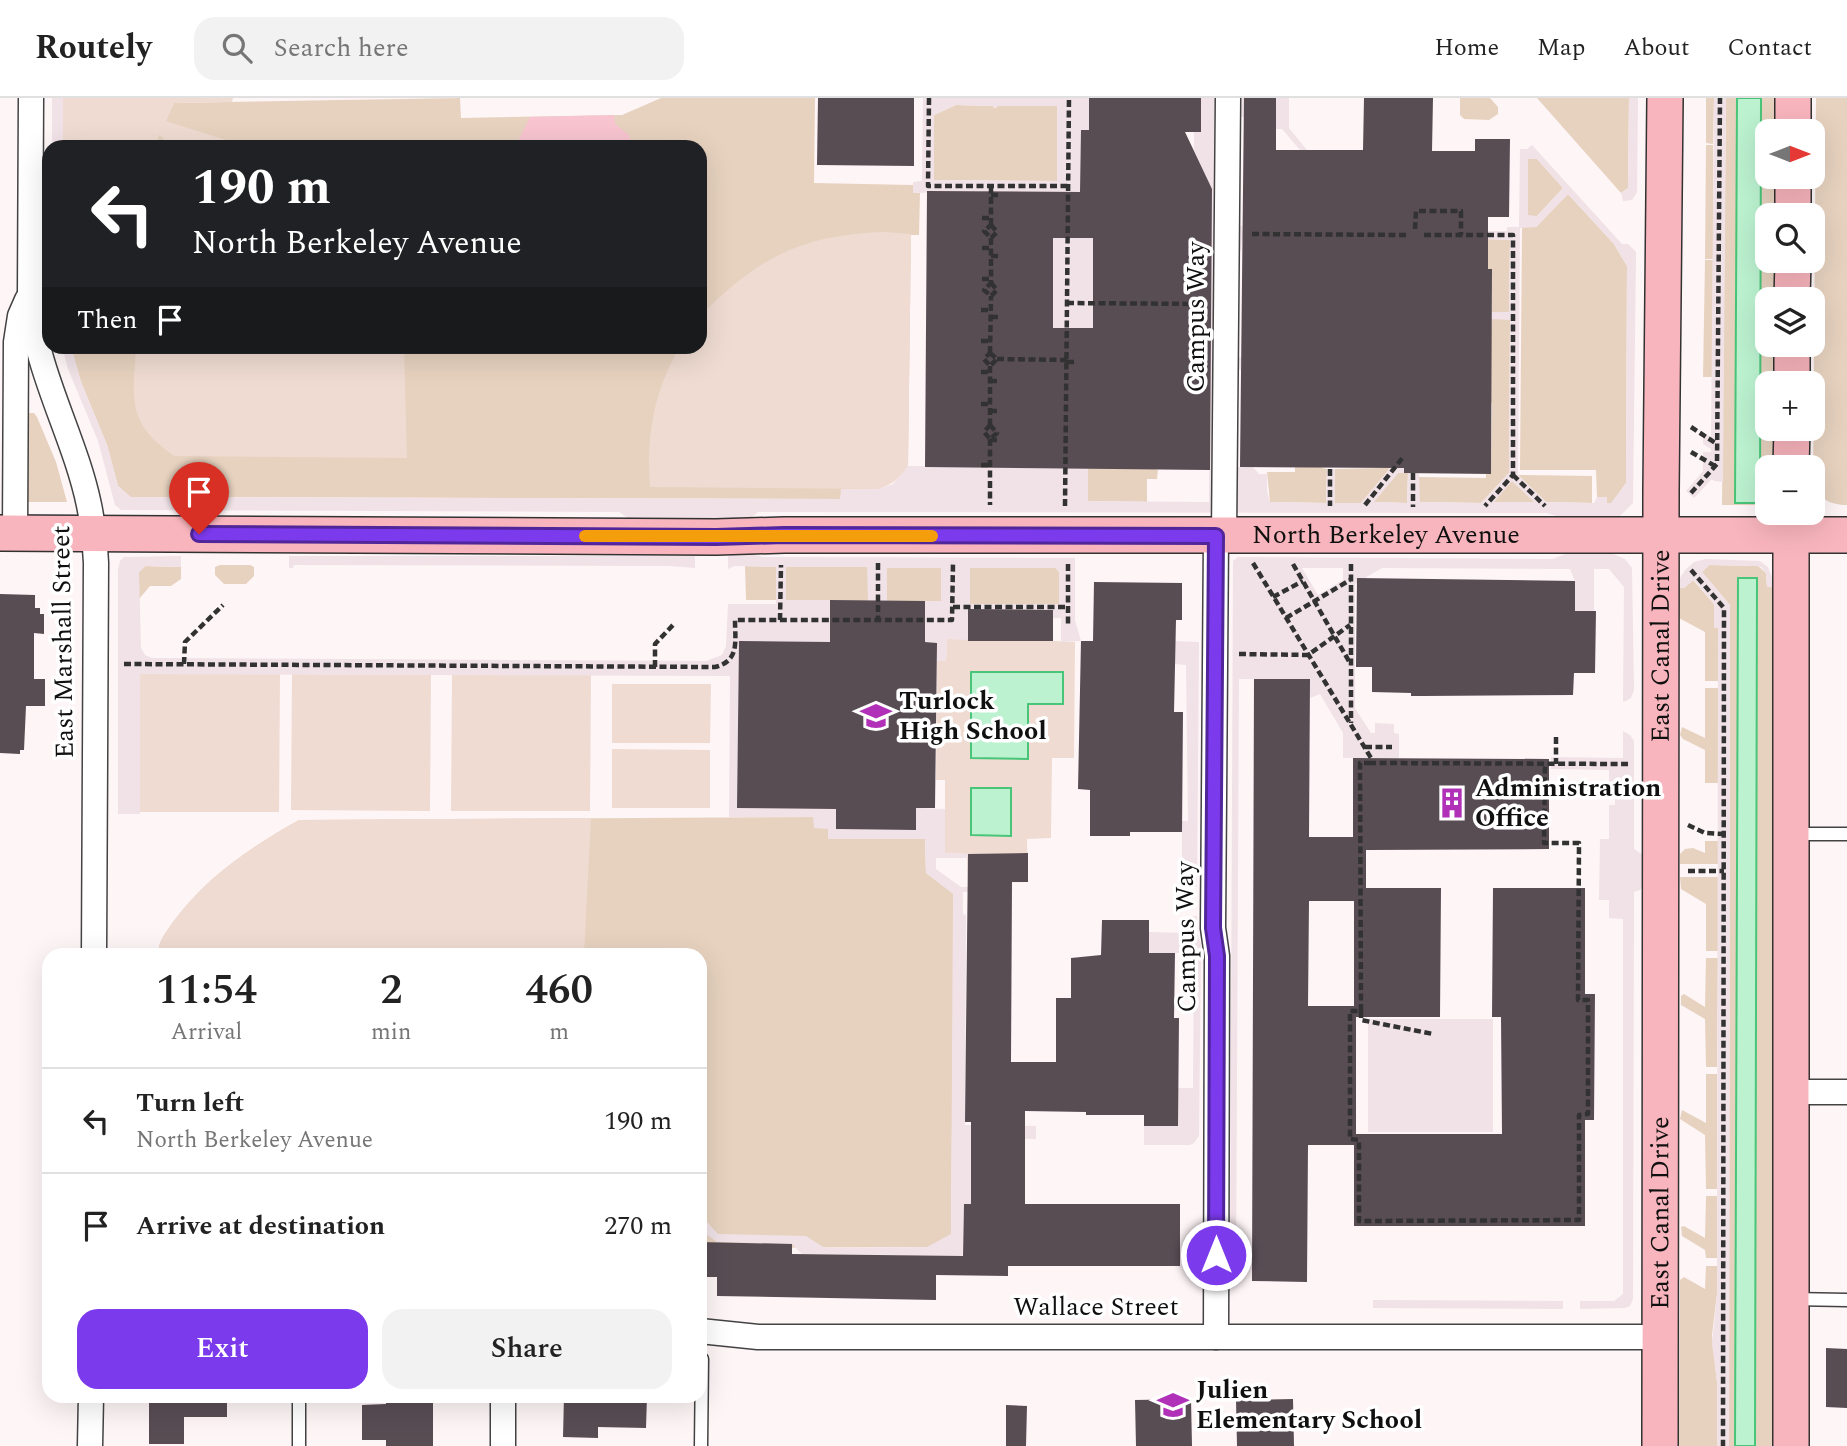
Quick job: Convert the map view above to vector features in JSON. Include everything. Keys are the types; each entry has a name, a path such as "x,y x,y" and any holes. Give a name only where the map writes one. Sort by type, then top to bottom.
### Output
{"main road":[{"name":"East Canal Drive","path":"1660,1446 1661,536 1665,98"},
{"path":"1793,98 1793,119"},
{"name":"North Berkeley Avenue","path":"8,533 704,537 1661,536 1780,525"},
{"path":"1791,525 1791,1446"},
{"name":"North Berkeley Avenue","path":"1796,525 1847,535"}],"street":[{"name":"East Marshall Street","path":"31,98 30,294 33,323 39,352 89,502 94,534 94,948"},
{"name":"Campus Way","path":"1216,1337 1217,956 1213,915 1226,304 1227,98"},
{"name":"East Marshall Street","path":"8,533 16,342 20,316 30,294"},
{"path":"1791,1092 1847,1092"},
{"name":"Wallace Street","path":"707,1332 758,1337 1660,1337"},
{"path":"90,1446 91,1403"},
{"path":"503,1403 503,1446"}],"lane":[{"path":"1791,834 1847,834"},
{"path":"1791,1299 1847,1300"},
{"path":"299,1403 299,1446"},
{"path":"702,1403 702,1446"}],"path":[{"path":"929,98 928,186 1068,186"},
{"path":"1065,506 1069,98"},
{"path":"1689,494 1717,464 1720,98"},
{"path":"990,238 997,232 991,225 990,218 991,187"},
{"path":"991,195 998,195"},
{"path":"1415,229 1416,211 1461,211 1461,235"},
{"path":"982,218 990,218"},
{"path":"990,296 997,290 993,284 990,238 984,231 991,225 998,226"},
{"path":"1226,233 1406,235"},
{"path":"1424,235 1513,235 1513,475 1484,507"},
{"path":"982,248 990,248"},
{"path":"990,256 998,256"},
{"path":"982,279 993,284"},
{"path":"993,284 984,290 990,296 990,353 984,359 990,369 990,425 983,434 990,440 998,440"},
{"path":"1067,303 1226,304"},
{"path":"981,310 990,310"},
{"path":"990,317 998,317"},
{"path":"981,341 990,341"},
{"path":"990,353 997,359 1074,362"},
{"path":"981,372 990,369 997,359"},
{"path":"990,381 998,381"},
{"path":"981,404 990,404"},
{"path":"990,411 998,411"},
{"path":"1684,423 1717,444"},
{"path":"990,425 997,433 990,440 990,505"},
{"path":"1684,447 1715,466"},
{"path":"1364,507 1404,456"},
{"path":"981,465 990,465"},
{"path":"1329,468 1330,507"},
{"path":"1413,473 1413,507"},
{"path":"1513,475 1546,507"},
{"path":"780,620 781,562"},
{"path":"878,562 878,620"},
{"path":"124,664 715,667 723,665 733,657 735,620 952,620 953,563"},
{"path":"1068,563 1068,625"},
{"path":"1252,563 1371,758 1371,763"},
{"path":"1293,563 1351,664"},
{"path":"1351,563 1351,725"},
{"path":"1698,576 1724,608 1723,1446"},
{"path":"1286,618 1351,580"},
{"path":"1273,597 1303,581"},
{"path":"184,664 185,642 223,605"},
{"path":"953,607 1068,607"},
{"path":"655,667 655,644 673,625"},
{"path":"1235,654 1308,654 1351,625"},
{"path":"1556,737 1556,764"},
{"path":"1364,747 1392,747"},
{"path":"1433,1034 1361,1020 1360,763 1628,764"},
{"path":"1441,764 1441,773"},
{"path":"1361,1012 1350,1012 1350,1139 1359,1140 1359,1221 1579,1220 1579,1115 1588,1114 1588,1000 1578,1000 1579,843 1544,843 1545,764"},
{"path":"1681,821 1705,833 1724,834"},
{"path":"1680,870 1724,871"}],"shaded area":[{"path":"52,98 63,98 63,140 52,140"},
{"path":"63,98 233,98 232,102 174,103 166,121 226,140 164,140 159,134 156,140 63,140"},
{"path":"460,98 461,118 622,115 661,98 815,98 814,183 913,185 913,192 920,193 919,235 911,235 908,466 879,489 841,489 841,499 130,497 118,486 107,445 81,382 73,354 707,354 707,140 156,140 174,103"},
{"path":"923,98 1089,98 1089,130 1081,131 1080,237 1207,220 1207,179 1194,150 1194,132 1201,98 1289,98 1289,128 1307,150 1300,150 1282,129 1276,129 1276,117 1239,117 1236,226 1242,226 1243,230 1296,238 1242,239 1241,251 1236,251 1237,357 1241,357 1241,370 1235,370 1234,467 1253,467 1259,474 1267,474 1270,502 1326,503 1327,469 1335,469 1335,503 1361,503 1387,472 1404,445 1404,473 1398,473 1374,502 1407,503 1408,473 1419,473 1420,502 1481,503 1509,473 1510,320 1492,319 1492,312 1509,312 1510,240 1486,239 1466,231 1507,231 1507,227 1519,227 1520,149 1527,149 1532,145 1622,244 1628,244 1636,252 1633,503 1621,515 1612,519 1562,518 1547,513 758,512 747,521 631,520 619,512 121,510 115,505 98,441 64,354 73,354 81,382 107,445 118,486 131,497 840,499 841,489 879,489 893,484 908,466 980,467 982,191 913,193 913,182 922,181","holes":["956,105 994,108 1057,106 1057,181 934,180 934,115","1528,159 1537,159 1563,188 1537,216 1528,215","998,192 1053,192 1053,343","1568,194 1614,244 1627,266 1626,483 1611,503 1607,503 1607,497 1597,497 1594,503 1546,502 1518,475 1520,228 1536,227","1210,314 1209,502 1088,501 1088,468","1512,481 1534,502 1494,502"]},
{"path":"1460,98 1490,98 1498,107 1498,114 1489,120 1464,119 1460,115"},
{"path":"1537,98 1629,98 1628,188 1621,193"},
{"path":"1629,98 1638,98 1637,192 1632,200 1623,201 1621,193 1628,188"},
{"path":"1706,98 1714,98 1713,144 1706,143"},
{"path":"1714,98 1726,98 1723,482 1712,479 1694,498 1686,491 1703,471 1703,452 1711,452 1711,449 1703,444 1703,433 1711,437"},
{"path":"1726,98 1737,98 1736,503 1755,502 1755,505 1722,505"},
{"path":"1737,98 1761,98 1761,119 1755,119 1755,189 1761,189 1761,203 1755,203 1755,273 1761,273 1761,287 1755,287 1755,357 1760,357 1760,371 1755,371 1755,441 1760,441 1760,455 1755,455 1755,503 1735,503"},
{"path":"1761,98 1776,98 1776,119 1761,119"},
{"path":"1816,98 1847,98 1847,505 1835,504 1825,499 1825,455 1813,455 1813,441 1825,441 1825,371 1814,371 1814,357 1825,357 1825,287 1815,287 1815,273 1825,273 1825,203 1815,203 1815,189 1825,189 1825,119 1816,119"},
{"path":"956,105 994,108 1057,106 1057,181 934,180 934,115"},
{"path":"1706,145 1713,145 1713,259 1705,259"},
{"path":"1528,159 1537,159 1563,188 1537,216 1528,216"},
{"path":"1761,189 1775,189 1775,203 1761,203"},
{"path":"1568,194 1614,244 1627,266 1626,483 1612,503 1607,503 1607,497 1597,497 1596,470 1520,470 1522,227 1536,227"},
{"path":"856,234 911,234 908,466 902,474 879,489 650,487 649,450 658,397 676,354 707,354 707,309 744,277 784,252 830,238"},
{"path":"1486,239 1510,240 1509,313 1492,312 1492,270 1488,269"},
{"path":"1705,260 1713,260 1712,377 1703,377"},
{"path":"1761,273 1775,273 1775,287 1761,287"},
{"path":"1492,319 1510,319 1509,473 1481,503 1419,502 1419,477 1486,478 1486,474 1491,473 1492,403 1485,402"},
{"path":"136,354 404,354 407,458 174,456 158,444 140,421 134,396"},
{"path":"1760,357 1774,357 1774,371 1760,371"},
{"path":"1295,374 1323,374 1322,468 1327,469 1326,503 1270,502 1267,472 1295,472"},
{"path":"1379,374 1404,445 1387,472 1361,503 1335,503 1335,469 1378,468"},
{"path":"29,413 34,413 37,417 56,462 67,502 27,502"},
{"path":"1760,441 1774,441 1773,455 1760,455"},
{"path":"1088,468 1158,470 1157,479 1147,479 1147,502 1088,501"},
{"path":"1398,473 1408,473 1407,503 1373,502"},
{"path":"1518,475 1592,476 1592,503 1546,502"},
{"path":"1512,481 1535,502 1492,502"},
{"path":"740,549 749,549 755,555 764,557 1075,558 1075,620 1081,641 1061,642 1061,618 1053,618 1053,610 969,609 968,640 947,639 946,661 937,661 937,643 925,642 925,601 941,601 941,568 887,568 887,601 868,601 867,567 786,567 786,600 830,600 830,642 739,641 737,808 836,809 836,829 916,830 916,808 945,809 945,853 968,854 968,858 936,858 936,869 961,887 975,887 987,892 963,892 963,914 966,915 965,1125 1036,1126 1036,1139 990,1139 971,1144 971,1204 964,1204 962,1275 936,1274 900,1255 802,1254 792,1244 717,1242 707,1235 707,1222 718,1234 806,1236 825,1248 927,1247 951,1234 953,894 926,873 925,839 828,839 828,829 814,828 813,817 729,817 730,676 140,674 140,814 118,814 118,569 124,557 181,556 181,567 146,566 139,572 141,648 145,655 152,658 706,661 722,655 726,646 728,604 776,604 776,567 735,566 728,569 728,556 734,555","holes":["970,568 1056,568 1059,572 1059,604 970,604"]},
{"path":"1570,552 1609,552 1625,559 1632,568 1634,690 1631,698 1626,701 1623,702 1624,587 1609,569 1594,569 1594,611 1575,611 1575,581 1570,569 1382,568 1365,578 1357,578 1355,708 1371,733 1375,733 1375,723 1394,724 1394,733 1399,734 1399,758 1343,758 1343,733 1320,694 1310,698 1309,679 1239,679 1236,1273 1230,1273 1233,561 1238,557 1553,559","holes":["1302,568 1343,568 1343,580 1318,595"]},
{"path":"289,556 695,556 695,568 294,565 289,568"},
{"path":"1706,559 1760,561 1768,567 1772,578 1772,587 1767,587 1766,573 1761,567 1755,566 1709,565 1702,572 1730,605 1729,1446 1717,1446 1717,1382 1712,1344 1717,1294 1718,628 1714,628 1714,604 1694,580 1684,588 1679,588 1680,578 1685,570 1694,562"},
{"path":"250,565 254,567 254,576 246,584 224,584 215,575 215,567"},
{"path":"1709,565 1758,566 1766,573 1767,587 1772,587 1772,1446 1755,1446 1757,578 1738,578 1735,1446 1729,1446 1730,605 1702,572"},
{"path":"143,566 181,567 181,579 171,586 150,586 139,599 139,572"},
{"path":"745,566 776,567 776,600 746,600"},
{"path":"785,567 868,567 868,601 785,600"},
{"path":"887,567 941,567 941,601 887,601"},
{"path":"970,567 1056,568 1059,572 1059,604 970,604"},
{"path":"1738,578 1757,578 1755,1446 1735,1446"},
{"path":"1693,580 1714,604 1715,627 1718,628 1718,681 1705,681 1705,632 1679,618 1679,588 1684,588"},
{"path":"968,609 1053,610 1053,641 1075,642 1074,758 1052,758 1051,838 1027,839 1028,882 968,883 967,854 945,853 945,780 936,780 937,661 946,660 947,639"},
{"path":"1175,641 1199,642 1197,887 1190,887 1190,862 1182,861 1182,821 1188,821 1186,665 1175,664"},
{"path":"971,672 1063,672 1063,704 1028,704 1028,759 971,758"},
{"path":"139,674 280,674 279,812 139,812"},
{"path":"292,674 431,675 430,811 291,810"},
{"path":"452,675 591,675 590,811 451,811"},
{"path":"612,684 711,684 710,743 612,743"},
{"path":"1705,688 1718,688 1718,783 1705,783 1705,750 1680,735 1682,727 1705,738"},
{"path":"1623,731 1634,741 1634,849 1643,855 1643,886 1634,892 1633,1299 1630,1306 1625,1308 1580,1309 1580,1301 1614,1301 1623,1294 1623,919 1609,918 1609,900 1599,900 1600,839 1609,839 1609,805 1615,805 1615,793 1609,793 1609,770 1551,769 1551,757 1623,758"},
{"path":"612,749 710,750 710,808 612,808"},
{"path":"971,788 1011,788 1011,836 971,835"},
{"path":"814,817 814,828 828,828 828,839 925,839 926,873 954,893 951,1235 928,1247 707,1248 707,948 159,948 173,922 215,877 247,852 299,820"},
{"path":"591,818 584,948 159,948 173,922 215,877 247,852 299,820"},
{"path":"1705,841 1718,841 1718,864 1680,864 1680,854 1685,849 1693,848 1705,853"},
{"path":"1680,877 1718,877 1718,951 1706,951 1706,904 1681,889"},
{"path":"1190,916 1197,916 1197,933 1201,944 1199,1136 1190,1145 1144,1145 1144,1126 1178,1126 1178,1088 1193,1088 1194,953 1149,953 1149,932 1189,933"},
{"path":"1706,958 1718,958 1717,1067 1706,1067 1705,1019 1681,1005 1681,996 1684,994 1705,1007"},
{"path":"1368,1019 1493,1019 1493,1132 1368,1132"},
{"path":"1706,1074 1717,1074 1717,1189 1706,1189 1705,1135 1680,1119 1682,1110 1706,1123"},
{"path":"1706,1196 1717,1196 1717,1258 1706,1258 1705,1250 1682,1236 1681,1227 1684,1226 1705,1238"},
{"path":"1706,1266 1717,1266 1712,1335 1717,1382 1717,1446 1679,1446 1680,1280 1684,1277 1705,1289"},
{"path":"1373,1300 1563,1301 1563,1309 1373,1308"}],"sand":[{"path":"614,115 615,124 628,134 630,140 518,140 530,117"}],"building":[{"path":"818,98 914,98 914,166 817,165"},
{"path":"1089,98 1201,98 1201,132 1185,132 1212,189 1210,470 925,467 927,191 1080,192 1081,130 1089,130","holes":["1053,238 1093,238 1093,328 1053,328"]},
{"path":"1244,98 1276,98 1276,150 1363,150 1364,98 1433,98 1432,151 1475,151 1475,139 1510,139 1509,217 1488,217 1488,269 1492,269 1491,474 1404,473 1404,468 1240,467"},
{"path":"1357,578 1575,581 1575,611 1596,611 1595,673 1574,673 1573,695 1411,696 1411,693 1372,692 1372,667 1356,667"},
{"path":"1094,582 1182,583 1182,620 1176,620 1174,712 1183,712 1182,832 1130,832 1130,836 1090,836 1090,790 1078,789 1081,641 1093,641"},
{"path":"0,594 35,595 35,608 40,608 40,614 44,614 44,634 34,633 34,679 45,679 45,706 26,706 24,750 20,750 20,754 0,753"},
{"path":"830,600 925,601 925,642 937,643 935,808 916,808 916,830 836,829 836,809 737,808 739,641 830,642"},
{"path":"968,609 1053,610 1053,641 968,641"},
{"path":"1254,679 1310,679 1309,837 1353,837 1353,758 1549,759 1549,849 1366,850 1366,888 1441,888 1440,1017 1356,1017 1356,1134 1502,1134 1501,1017 1492,1017 1493,888 1585,888 1585,994 1595,994 1594,1120 1585,1120 1585,1226 1354,1226 1354,1145 1308,1145 1307,1282 1252,1281","holes":["1309,901 1354,901 1354,1006 1308,1006"]},
{"path":"1028,853 1028,882 1012,882 1011,1062 1056,1062 1056,998 1071,998 1071,958 1101,955 1102,920 1149,920 1149,953 1175,953 1174,1018 1179,1018 1178,1126 1144,1126 1144,1115 1025,1111 1025,1204 1180,1204 1180,1266 1008,1266 1008,1276 936,1275 936,1300 717,1296 717,1277 707,1277 707,1242 792,1244 792,1254 963,1256 964,1204 971,1204 971,1122 965,1122 968,854"},
{"path":"1826,1348 1847,1349 1847,1408 1826,1407"},
{"path":"1191,1399 1192,1446 1136,1446 1135,1400"},
{"path":"1293,1399 1294,1446 1237,1446 1236,1400"},
{"path":"149,1403 227,1403 227,1417 184,1417 184,1444 149,1444"},
{"path":"433,1403 433,1446 386,1446 386,1440 362,1440 362,1405"},
{"path":"564,1403 647,1403 646,1428 598,1427 598,1438 563,1437"},
{"path":"1006,1405 1027,1406 1026,1446 1006,1446"}],"slow traffic":[{"path":"585,536 932,536"}],"place":[{"name":"Turlock High School","path":"876,716"},
{"name":"Administration Office","path":"1452,803"},
{"name":"Julien Elementary School","path":"1173,1405"}],"route":[{"path":"199,534 1216,536 1213,928 1217,956 1216,1255"}]}
